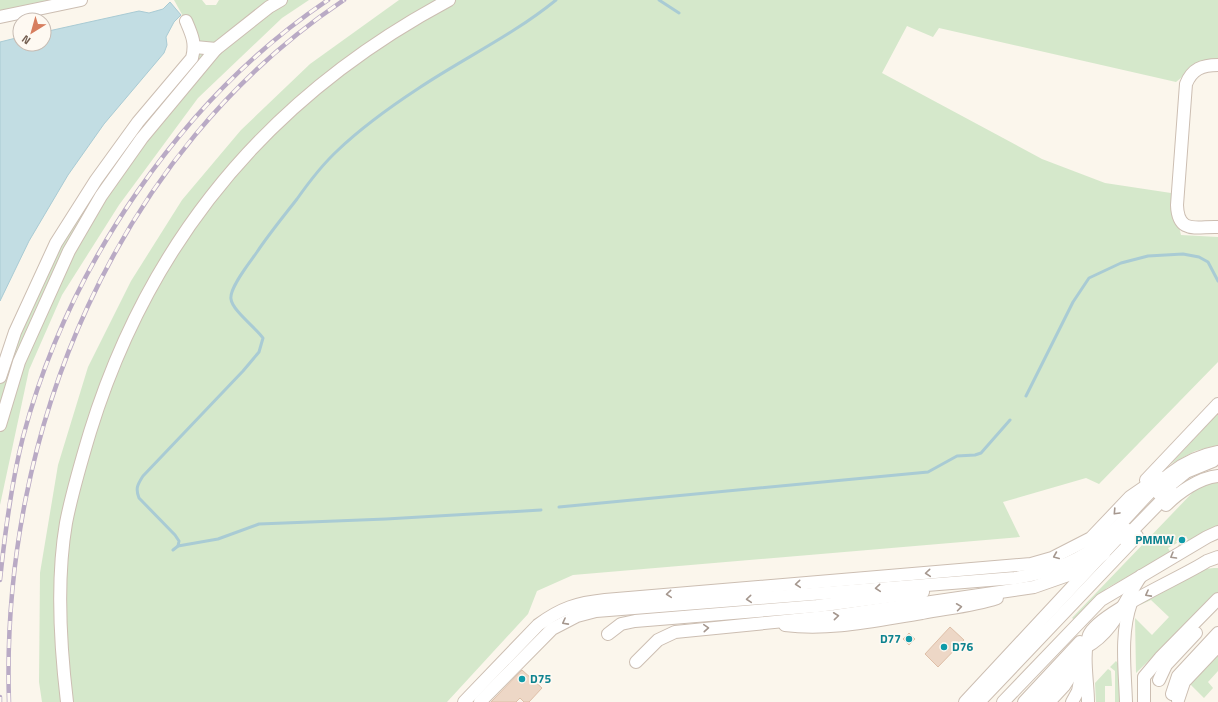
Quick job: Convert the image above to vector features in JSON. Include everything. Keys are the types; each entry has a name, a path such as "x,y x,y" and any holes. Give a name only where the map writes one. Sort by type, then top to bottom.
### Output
{"lane":[{"path":"0,17 81,0"},
{"path":"0,425 19,362 69,251 101,196 142,138 216,49 269,7 281,0"},
{"path":"67,702 63,671 61,588 66,525 76,479 94,418 112,368 139,309 186,230 222,181 277,122 309,93 360,55 415,18 449,0"},
{"path":"0,376 15,332 56,243 96,180 138,122 192,58 195,47 194,39 186,21"},
{"path":"195,47 216,49"},
{"path":"1218,65 1198,68 1186,84 1177,206 1178,218 1184,225 1192,227 1218,227"},
{"path":"464,702 538,625 567,607 582,602 1031,564 1052,558 1091,538 1218,404"},
{"path":"1130,497 1148,483 1181,465 1218,452"},
{"path":"965,702 1150,503 1170,484 1186,472 1218,460"},
{"path":"480,702 538,641 552,629 570,619 590,613 993,579 1033,575 1050,571 1079,557 1104,540 1162,480 1181,465"},
{"path":"968,702 1166,495 1179,483 1193,474 1211,468 1218,468"},
{"path":"979,702 1172,500 1186,489 1203,480 1218,476"},
{"path":"1156,516 1166,495"},
{"path":"1003,702 1101,600 1143,574 1214,535"},
{"path":"636,662 658,640 675,632 768,623 800,627 820,627 968,606 1034,587 1074,573 1089,565 1104,554"},
{"path":"1024,702 1102,620 1207,561 1218,557"},
{"path":"1036,702 1086,647 1095,642 1105,632 1126,606 1143,574"},
{"path":"608,634 622,624 635,621 866,601 993,579"},
{"path":"1159,680 1163,661 1218,598"},
{"path":"1126,606 1124,639 1126,702"},
{"path":"1126,606 1132,702"},
{"path":"1013,702 1072,640 1092,610"},
{"path":"1144,702 1144,677 1218,610"},
{"path":"590,613 614,616 665,611 714,615"},
{"path":"1072,640 1093,628"},
{"path":"1060,702 1070,690 1093,628"},
{"path":"956,702 992,664 1032,631"},
{"path":"1218,633 1178,676 1175,697 1184,682 1218,646"},
{"path":"1049,702 1064,686 1086,647"},
{"path":"1072,702 1078,691 1086,647"},
{"path":"1079,702 1086,647"},
{"path":"1085,702 1086,647"},
{"path":"1086,647 1088,702"}],"green space":[{"path":"0,0 68,0 12,12 0,15"},
{"path":"174,0 202,0 206,5 216,5 219,0 309,0 282,18 198,98 119,205 62,295 29,370 0,505 0,359 75,213 191,56 194,36"},
{"path":"399,0 1218,0 1218,63 1198,64 1176,82 939,28 933,37 907,26 882,73 1042,159 1105,183 1171,193 1181,235 1218,237 1218,362 1099,484 1086,478 1003,502 1020,537 573,575 537,591 528,614 447,702 42,702 39,682 40,573 58,465 88,367 131,281 182,200 241,130 310,64"},
{"path":"1218,413 1218,445 1195,451 1171,464"},
{"path":"1213,482 1218,483 1218,527 1180,548 1178,545 1188,540 1186,536 1176,541 1177,543 1168,548 1171,553 1107,588 1075,620 1072,618 1195,490 1201,485"},
{"path":"1218,568 1218,593 1136,673 1135,618 1152,635 1169,617 1151,600 1140,605 1205,569"},
{"path":"1218,649 1218,671 1208,682 1213,688 1204,698 1191,685 1190,681"},
{"path":"1116,661 1122,668 1122,702 1115,702 1115,671 1110,667"},
{"path":"1108,669 1111,671 1112,686 1105,686 1105,702 1096,702 1095,683"}],"water":[{"path":"170,2 181,15 174,22 166,37 167,45 164,53 104,124 68,175 29,241 0,301 0,42 12,39 12,52 52,52 52,30 139,11 149,13 163,9"}],"building":[{"name":"D76","path":"950,627 964,640 938,667 925,654"},
{"name":"D77","path":"909,633 915,639 909,645 903,639"},
{"name":"D75","path":"522,670 542,688 529,702 524,702 520,698 516,702 491,702"}],"waterway":[{"path":"178,546 179,541 175,535 139,498 137,491 138,486 143,476 243,371 259,352 263,338 235,308 231,299 233,288 245,268 316,174 331,156 356,134 408,95 506,35 540,13 556,0"},
{"path":"659,0 679,13"},
{"path":"1026,396 1073,302 1089,278 1121,263 1148,256 1183,254 1199,257 1208,262 1218,281"},
{"path":"559,507 928,472 957,456 975,455 981,453 1010,420"},
{"path":"173,550 178,546 218,539 259,524 386,519 541,510"}],"railway":[{"path":"0,580 9,508 23,437 43,373 69,311 101,250 137,192 179,137 225,86 275,40 328,0"},
{"path":"9,702 12,600 26,499 51,400 88,306 136,217 195,136 264,63 344,0"},
{"path":"0,697 0,702"}],"place":[{"name":"PMMW","path":"1182,540"},
{"name":"D77","path":"909,639"},
{"name":"D76","path":"944,647"},
{"name":"D75","path":"522,679"}]}
